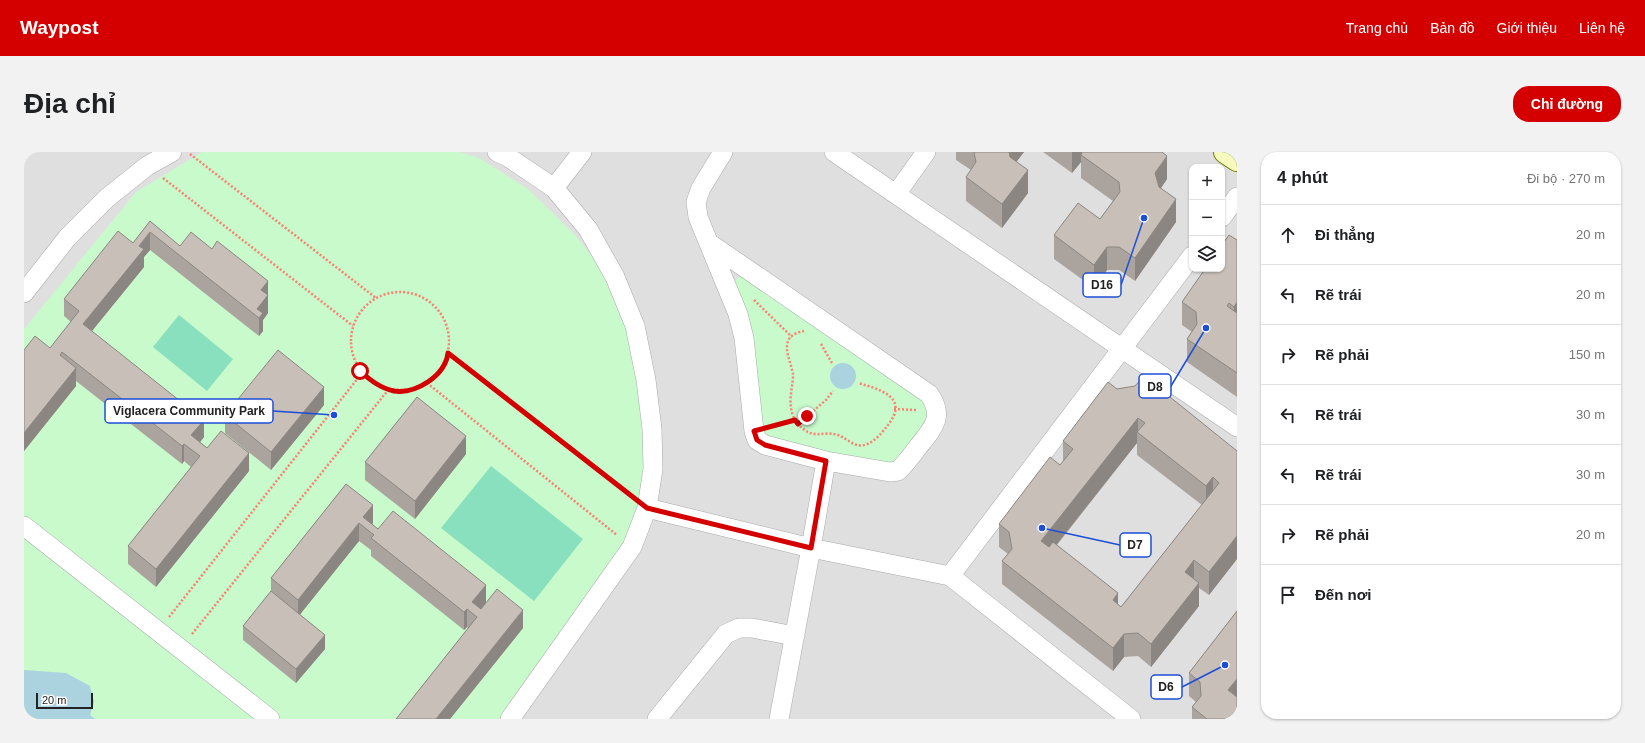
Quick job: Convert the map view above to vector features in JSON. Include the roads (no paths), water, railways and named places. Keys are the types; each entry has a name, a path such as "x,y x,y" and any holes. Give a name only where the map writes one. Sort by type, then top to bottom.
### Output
{"street":[{"path":"24,293 67,238 107,198 147,166 172,152"},
{"path":"554,188 582,152"},
{"path":"709,243 929,394 936,404 937,415 935,426 898,471 890,472 826,461 765,445 757,440 754,431 744,338 738,314 698,217 696,202 701,188 723,152"},
{"path":"834,152 1237,427"},
{"path":"896,194 926,152"},
{"path":"1226,152 1237,160"},
{"path":"506,154 554,188 588,229 615,277 635,326 646,380 652,430 653,469 647,508 632,547 510,719"},
{"path":"1225,213 1237,197"},
{"path":"950,576 1189,260"},
{"path":"779,719 826,461"},
{"path":"647,508 811,548 950,576 1119,715"},
{"path":"24,526 270,719"},
{"path":"657,719 726,634 739,628 752,628 795,636"}],"water":[{"path":"843,363 852,367 856,376 852,385 843,389 834,385 830,376 834,367"},
{"path":"24,670 66,673 90,686 94,702 90,715 95,719 24,719"}],"place":[{"name":"D16","path":"1144,218"},
{"name":"D8","path":"1206,328"},
{"name":"Viglacera Community Park","path":"334,415"},
{"name":"D7","path":"1042,528"},
{"name":"D6","path":"1225,665"}]}
